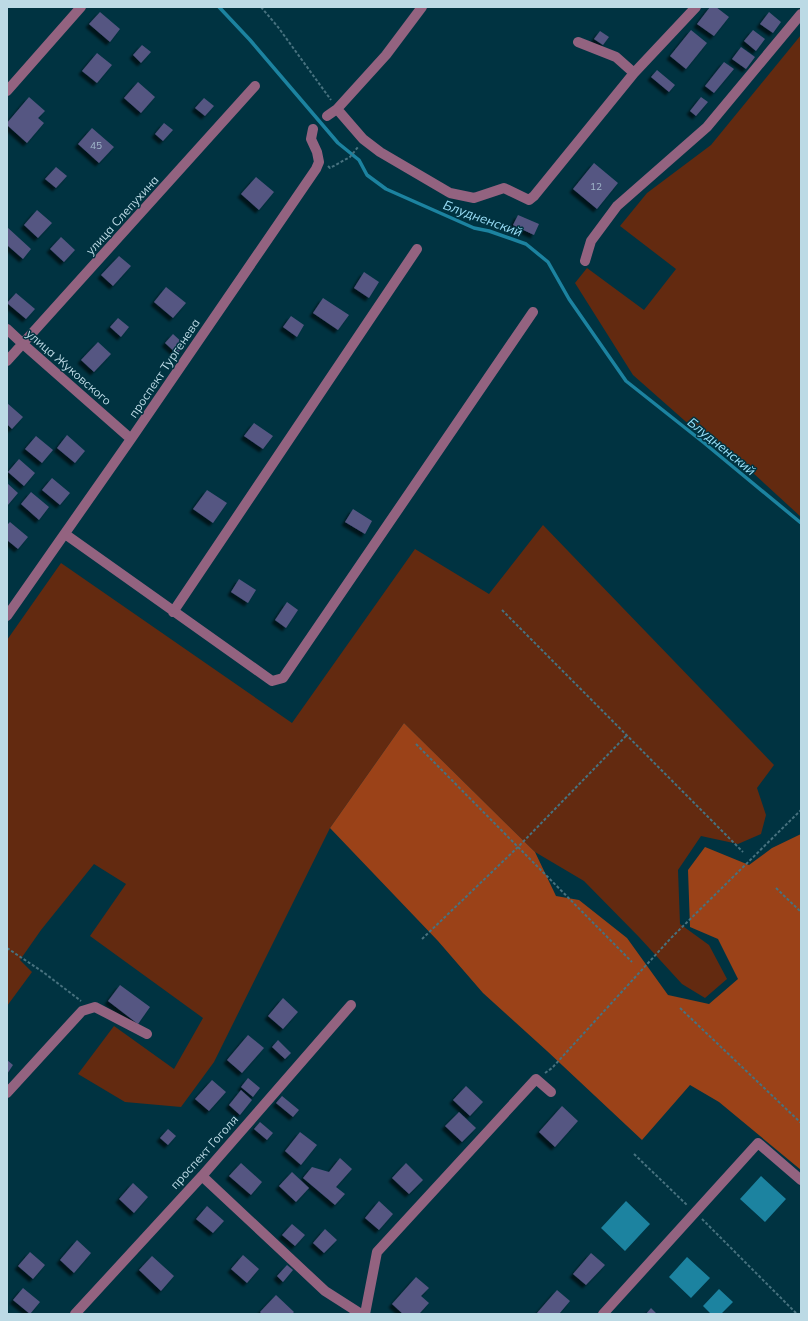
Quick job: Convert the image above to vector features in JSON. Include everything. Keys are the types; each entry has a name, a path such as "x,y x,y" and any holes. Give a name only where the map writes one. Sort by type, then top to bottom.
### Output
{"street":[{"path":"7,91 81,7"},
{"path":"326,116 337,109 386,55 422,7"},
{"path":"337,109 363,139 380,152 450,193 474,198 504,188 529,200 574,148 634,73 696,7"},
{"path":"585,261 591,241 617,206 707,127 801,14"},
{"path":"578,42 616,57 634,73"},
{"name":"улица Слепухина","path":"7,362 256,86"},
{"path":"313,129 311,139 317,152 319,162"},
{"name":"проспект Тургенева","path":"7,616 131,439 316,169 319,162"},
{"path":"173,612 417,249"},
{"path":"65,534 272,681 283,678 533,312"},
{"name":"улица Жуковского","path":"7,329 131,439"},
{"name":"проспект Гоголя","path":"75,1314 202,1176 351,1005"},
{"path":"7,1093 82,1011 95,1007 147,1034"},
{"path":"365,1314 377,1252 536,1079 551,1092"},
{"path":"603,1314 758,1143 801,1180"},
{"path":"202,1176 325,1291 361,1314"}],"path":[{"path":"261,7 278,27 337,109"},
{"path":"319,162 330,168 350,157 354,151"},
{"path":"502,610 743,852"},
{"path":"422,939 518,847 627,736"},
{"path":"416,744 632,962"},
{"path":"536,1079 552,1068 671,938 801,810"},
{"path":"776,888 801,912"},
{"path":"7,948 91,1008"},
{"path":"680,1008 801,1124"},
{"path":"634,1154 798,1314"}],"shaded area":[{"path":"801,35 801,517 728,450 693,428 633,375 575,283 587,268 644,310 676,269 620,226 647,193 711,145"},
{"path":"543,525 774,765 757,788 766,815 761,834 738,844 701,836 678,870 680,924 709,945 727,979 705,998 682,984 639,937 584,881 535,852 404,723 330,828 214,1062 181,1107 125,1102 78,1074 114,1026 174,1069 203,1018 90,936 126,884 94,864 41,930 20,960 32,972 7,1006 7,640 61,563 292,723 415,549 489,594"},
{"path":"404,723 535,852 556,896 579,900 627,938 668,995 709,1004 738,979 718,939 690,927 688,870 705,847 749,865 772,848 801,834 801,1170 719,1102 690,1085 642,1140 483,993 438,941 330,828"}],"water":[{"path":"761,1176 786,1199 765,1222 740,1199"},
{"path":"626,1201 650,1224 625,1251 601,1228"},
{"path":"687,1257 710,1278 691,1298 669,1277"},
{"path":"719,1289 733,1302 721,1314 711,1314 703,1306"}],"building":[{"path":"710,7 716,7 729,17 714,36 697,24"},
{"path":"100,12 120,29 110,42 89,24"},
{"path":"769,12 781,22 773,33 760,24"},
{"path":"691,30 707,43 686,69 670,56"},
{"path":"753,30 765,39 756,51 744,41"},
{"path":"600,31 609,37 603,45 594,39"},
{"path":"142,45 151,52 141,63 133,55"},
{"path":"741,47 755,57 746,69 732,59"},
{"path":"97,53 112,65 97,83 82,71"},
{"path":"724,62 734,69 714,93 705,86"},
{"path":"657,70 675,85 669,92 651,77"},
{"path":"138,82 155,97 141,113 124,98"},
{"path":"29,97 45,111 38,118 44,123 27,143 7,125 7,123"},
{"path":"701,97 708,102 696,116 690,111"},
{"path":"204,98 214,106 205,116 195,108"},
{"path":"164,123 173,130 163,141 155,134"},
{"path":"92,128 114,147 99,163 78,144"},
{"path":"594,163 618,183 597,209 573,189"},
{"path":"56,167 67,176 56,188 45,179"},
{"path":"256,177 274,192 259,210 241,194"},
{"path":"37,210 52,223 38,238 24,225"},
{"path":"518,215 539,224 534,235 513,225"},
{"path":"7,227 31,249 23,259 7,245"},
{"path":"61,237 75,250 64,262 50,249"},
{"path":"119,256 131,266 113,286 101,275"},
{"path":"364,272 379,282 369,298 354,288"},
{"path":"166,287 186,303 173,318 154,302"},
{"path":"16,293 35,309 26,319 7,303"},
{"path":"323,298 349,315 338,330 313,313"},
{"path":"291,316 304,325 297,337 283,327"},
{"path":"118,318 129,327 121,337 110,327"},
{"path":"173,334 185,345 177,354 165,343"},
{"path":"98,342 111,354 94,372 81,360"},
{"path":"7,403 23,417 12,429 7,424"},
{"path":"254,423 273,436 263,449 244,436"},
{"path":"67,435 85,451 75,463 57,448"},
{"path":"36,436 53,450 42,463 25,449"},
{"path":"19,459 35,473 24,486 8,472"},
{"path":"52,478 70,493 60,505 42,490"},
{"path":"7,483 18,493 7,506"},
{"path":"207,490 227,503 213,523 193,509"},
{"path":"31,492 49,507 39,520 21,504"},
{"path":"353,509 372,521 365,534 345,522"},
{"path":"10,522 28,537 18,549 7,540 7,525"},
{"path":"239,579 256,590 248,603 231,592"},
{"path":"287,602 298,610 286,628 275,620"},
{"path":"120,985 150,1007 138,1024 108,1001"},
{"path":"283,998 298,1012 283,1029 268,1016"},
{"path":"248,1035 264,1048 242,1073 227,1060"},
{"path":"278,1040 291,1053 285,1059 272,1047"},
{"path":"7,1060 13,1065 7,1074"},
{"path":"248,1078 260,1088 253,1097 241,1087"},
{"path":"212,1080 226,1092 209,1111 195,1099"},
{"path":"466,1086 483,1102 470,1116 453,1100"},
{"path":"241,1090 252,1100 240,1115 229,1105"},
{"path":"282,1096 299,1110 293,1117 276,1103"},
{"path":"562,1106 578,1121 555,1147 539,1132"},
{"path":"459,1112 476,1128 462,1142 445,1126"},
{"path":"260,1122 273,1133 267,1140 254,1129"},
{"path":"168,1129 176,1136 168,1145 160,1138"},
{"path":"300,1132 317,1145 301,1165 285,1151"},
{"path":"340,1158 352,1169 336,1187 345,1194 335,1205 303,1178 312,1167 329,1172"},
{"path":"241,1163 262,1182 251,1195 229,1176"},
{"path":"406,1163 423,1180 409,1194 392,1178"},
{"path":"292,1172 309,1188 296,1202 279,1186"},
{"path":"133,1183 148,1197 134,1213 119,1199"},
{"path":"379,1201 393,1214 379,1230 365,1218"},
{"path":"207,1206 224,1221 213,1233 196,1219"},
{"path":"292,1224 305,1235 295,1246 282,1235"},
{"path":"325,1229 337,1240 324,1253 313,1243"},
{"path":"77,1240 91,1253 74,1273 60,1260"},
{"path":"30,1252 45,1265 33,1279 18,1266"},
{"path":"591,1253 605,1265 586,1285 573,1274"},
{"path":"243,1255 259,1269 247,1283 231,1269"},
{"path":"152,1256 174,1276 161,1291 139,1270"},
{"path":"287,1265 293,1270 283,1282 277,1276"},
{"path":"416,1277 429,1288 421,1296 429,1303 419,1314 403,1314 392,1304"},
{"path":"23,1288 40,1302 30,1314 13,1300"},
{"path":"557,1290 570,1301 559,1314 537,1313"},
{"path":"276,1295 294,1312 292,1314 262,1314 260,1312"},
{"path":"651,1308 657,1314 646,1314"}],"waterway":[{"name":"Блудненский","path":"219,7 250,40 338,143 359,160 367,175 386,189 474,228 489,231 526,244 548,262 569,299 626,381 801,523"}]}
